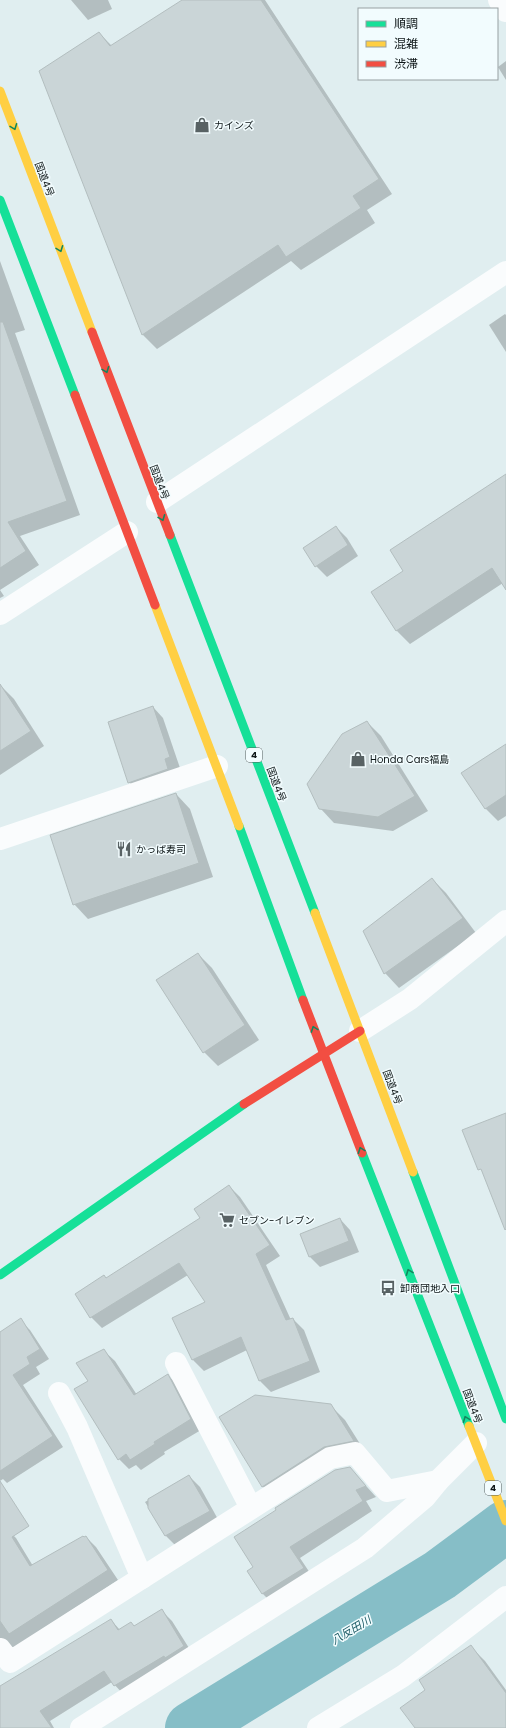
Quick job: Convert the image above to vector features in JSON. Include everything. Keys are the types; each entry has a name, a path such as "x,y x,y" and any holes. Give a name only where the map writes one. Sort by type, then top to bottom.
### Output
{"main road":[{"name":"国道4号","path":"0,91 505,1414"},
{"name":"国道4号","path":"0,200 217,766 323,1053 506,1521"},
{"path":"0,1275 233,1111 360,1031"}],"street":[{"path":"499,0 506,11"},
{"path":"156,502 506,272"},
{"path":"0,614 127,532"},
{"path":"0,839 217,766"},
{"path":"360,1031 410,999 506,921"},
{"path":"176,1363 251,1508"},
{"path":"59,1393 77,1427 142,1578"},
{"path":"81,1728 365,1548 425,1497 438,1481 478,1449"},
{"path":"0,1649 10,1662 330,1458 355,1453 387,1491 438,1481"},
{"path":"318,1728 403,1676 506,1597"}],"building":[{"name":"カインズ","path":"182,0 261,0 379,179 353,196 361,208 286,257 278,245 142,335 39,71 99,32 110,46"},
{"path":"0,322 3,322 67,501 8,522 26,551 0,568"},
{"path":"506,474 506,590 492,568 396,631 371,592 403,571 390,550"},
{"path":"336,526 348,545 315,567 303,548"},
{"path":"0,684 31,731 0,751"},
{"path":"153,706 170,757 165,759 168,769 128,783 108,722"},
{"name":"Honda Cars福島","path":"367,721 415,796 378,817 319,809 307,784 342,734"},
{"path":"506,744 506,795 485,809 461,773"},
{"name":"かっぱ寿司","path":"176,793 199,863 73,905 50,835"},
{"path":"432,878 463,918 384,974 363,931"},
{"path":"198,953 245,1025 203,1053 156,980"},
{"path":"506,1113 505,1230 481,1169 478,1170 462,1130"},
{"path":"229,1185 270,1245 256,1254 286,1320 293,1318 310,1361 259,1381 241,1337 192,1360 172,1318 205,1302 179,1263 90,1318 75,1294 104,1275 106,1278 200,1218 194,1209"},
{"path":"340,1218 349,1241 309,1257 300,1234"},
{"path":"21,1318 40,1349 27,1357 30,1364 13,1375 53,1436 0,1471 0,1332"},
{"path":"104,1349 134,1395 168,1374 191,1419 154,1442 155,1444 130,1460 126,1454 118,1460 74,1389 88,1381 76,1363"},
{"path":"255,1395 331,1404 354,1441 324,1447 262,1487 219,1417"},
{"path":"350,1467 366,1486 356,1490 363,1501 290,1547 304,1568 262,1594 247,1571 253,1567 234,1537 276,1510 275,1508 335,1470"},
{"path":"189,1475 210,1511 165,1536 148,1508 148,1499"},
{"path":"0,1481 29,1526 12,1537 30,1566 83,1536 86,1536 108,1570 9,1634 0,1621"},
{"path":"162,1609 184,1646 165,1658 164,1656 114,1686 104,1671 40,1711 52,1728 0,1728 0,1686 111,1619 118,1630 131,1622 134,1626"},
{"path":"471,1645 506,1693 506,1728 415,1728 400,1708 425,1690 419,1680"}],"waterway":[{"name":"八反田川","path":"191,1728 440,1575 506,1526"}],"traffic: fast":[{"path":"0,200 75,395"},
{"path":"170,535 315,913"},
{"path":"239,826 303,1000"},
{"path":"0,1275 244,1104"},
{"path":"362,1153 469,1426"},
{"path":"413,1172 506,1419"}],"traffic: slow":[{"path":"0,91 92,332"},
{"path":"155,605 239,826"},
{"path":"315,913 413,1172"},
{"path":"469,1426 506,1521"}],"traffic: jam":[{"path":"92,332 170,535"},
{"path":"75,395 155,605"},
{"path":"303,1000 362,1153"},
{"path":"244,1104 360,1031"}],"place":[{"name":"カインズ","path":"202,125"},
{"name":"Honda Cars福島","path":"358,759"},
{"name":"かっぱ寿司","path":"124,849"},
{"name":"セブン-イレブン","path":"227,1220"},
{"name":"卸商団地入口","path":"388,1288"}]}
